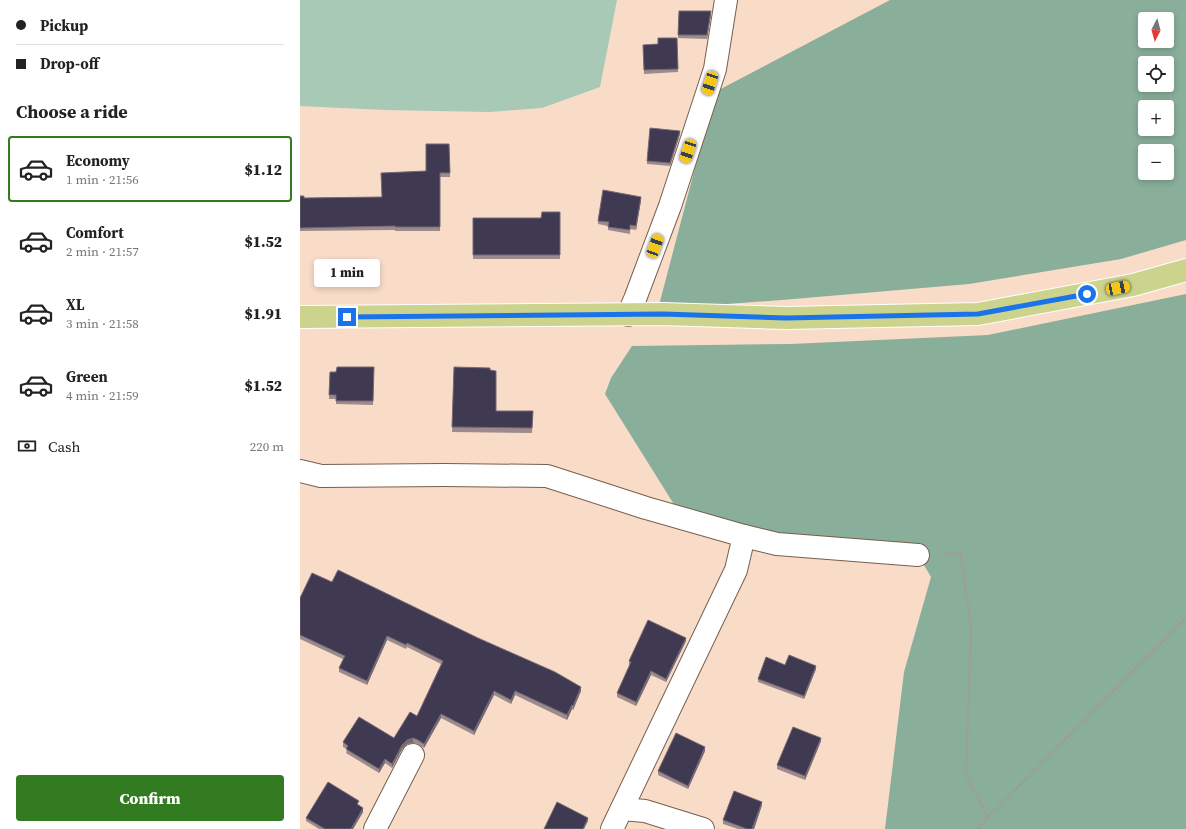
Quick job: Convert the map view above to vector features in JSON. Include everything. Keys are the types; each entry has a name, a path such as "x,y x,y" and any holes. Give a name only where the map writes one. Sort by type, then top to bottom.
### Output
{"main road":[{"path":"300,317 663,314 786,318 978,314 1133,285 1186,270"}],"street":[{"path":"628,315 670,206 715,69 726,0"},
{"path":"300,471 321,476 444,474 547,476 660,512 777,544 918,555"},
{"path":"612,829 736,570 744,536"},
{"path":"375,829 413,755"},
{"path":"622,809 645,811 703,829"}],"path":[{"path":"918,555 961,553 971,630 966,775 988,817"},
{"path":"980,828 988,817 1186,618"}],"green space":[{"path":"300,0 617,0 600,87 542,108 489,112 384,110 300,106"},
{"path":"890,0 1186,0 1186,240 1121,259 969,284 658,309 715,92"},
{"path":"1186,294 1186,829 885,829 904,672 931,577 918,555 800,544 675,506 605,394 611,378 632,346 791,344 988,335"}],"building":[{"path":"679,11 711,11 707,35 678,35"},
{"path":"658,38 677,38 678,69 644,70 643,45 658,44"},
{"path":"650,128 680,131 670,163 647,161"},
{"path":"426,144 449,144 450,173 440,173 440,227 395,226 300,228 300,196 304,196 304,198 382,197 381,173 426,171"},
{"path":"603,190 641,197 636,226 630,225 630,230 608,227 609,222 598,221"},
{"path":"542,212 560,212 560,255 473,255 473,218 541,218"},
{"path":"337,367 374,367 373,401 336,401 336,395 329,395 330,372 336,372"},
{"path":"454,367 490,368 490,370 496,371 496,411 533,411 532,428 452,427"},
{"path":"338,570 478,638 555,672 581,687 573,706 572,705 567,715 515,691 511,700 494,691 474,731 441,714 424,744 413,738 407,740 402,745 392,764 385,759 379,769 346,749 348,746 343,742 359,717 394,738 410,712 417,716 443,661 407,643 406,645 387,636 367,681 339,668 345,656 300,635 300,598 312,573 332,582"},
{"path":"648,620 686,638 666,679 651,671 636,702 617,693 631,662 629,661"},
{"path":"789,655 816,666 804,696 758,679 766,657 785,665"},
{"path":"793,727 821,738 805,776 777,765"},
{"path":"676,733 705,747 688,786 658,771"},
{"path":"328,782 359,801 357,804 363,808 351,829 325,829 306,818"},
{"path":"734,791 762,802 752,829 747,829 723,820"},
{"path":"557,802 588,818 583,829 544,829"}],"route":[{"path":"347,317 663,314 786,318 978,314 1087,294"}]}
